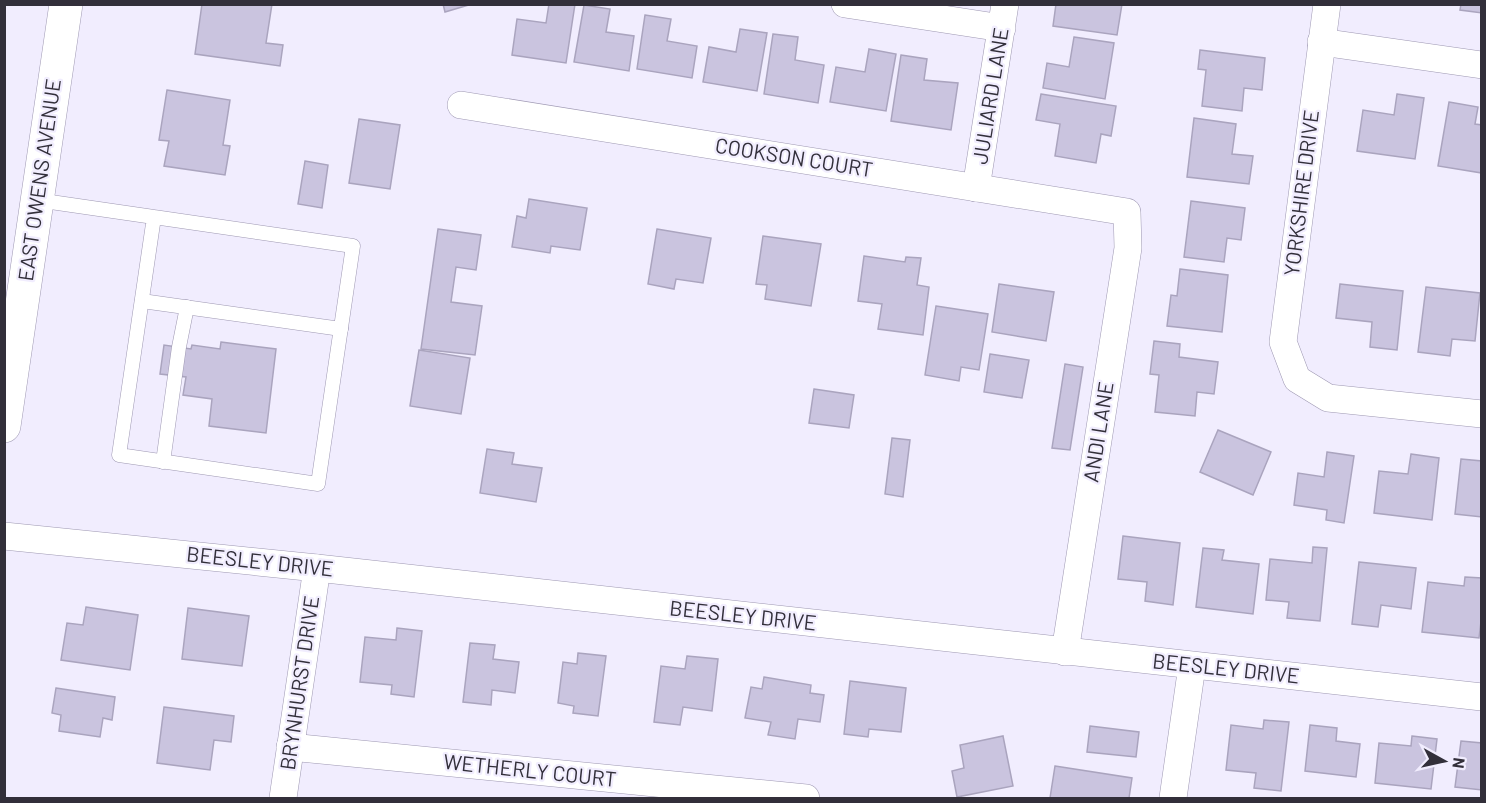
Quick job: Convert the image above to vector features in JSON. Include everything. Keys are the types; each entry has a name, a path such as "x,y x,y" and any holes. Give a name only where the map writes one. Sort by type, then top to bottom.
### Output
{"main road":[{"name":"EAST OWENS AVENUE","path":"4,426 66,4"}],"street":[{"path":"845,4 1003,16"},
{"name":"YORKSHIRE DRIVE","path":"1327,4 1283,342 1297,379 1328,398 1482,414"},
{"name":"JULIARD LANE","path":"976,188 1003,16"},
{"path":"1321,42 1482,65"},
{"name":"COOKSON COURT","path":"460,105 1127,212"},
{"name":"ANDI LANE","path":"1065,652 1128,248 1127,212"},
{"name":"BEESLEY DRIVE","path":"4,536 316,568 1482,697"},
{"name":"BRYNHURST DRIVE","path":"283,798 316,568"},
{"path":"1173,798 1192,666"},
{"name":"WETHERLY COURT","path":"290,747 806,798"}],"lane":[{"path":"37,200 154,217 353,246 318,484 119,455 154,217"},
{"path":"142,301 341,329"},
{"path":"163,462 187,307"}],"building":[{"path":"202,4 272,4 266,43 283,45 280,66 195,54"},
{"path":"443,4 472,4 445,12"},
{"path":"549,4 575,4 566,63 512,55 517,19 546,23"},
{"path":"1056,4 1122,4 1117,35 1053,26"},
{"path":"1461,4 1482,4 1482,13 1460,10"},
{"path":"584,5 610,9 606,32 634,36 629,71 574,62"},
{"path":"645,15 671,19 667,41 697,46 692,78 637,69"},
{"path":"740,29 767,33 757,91 703,82 709,47 736,52"},
{"path":"773,34 798,37 795,60 824,65 818,103 764,94"},
{"path":"1074,37 1114,43 1105,99 1043,88 1047,63 1069,67"},
{"path":"869,49 896,54 886,111 830,102 836,67 865,72"},
{"path":"1200,50 1265,58 1262,90 1244,88 1242,111 1202,106 1206,70 1198,69"},
{"path":"901,55 927,59 924,80 958,83 951,130 891,121"},
{"path":"167,90 230,100 223,145 230,146 225,175 164,166 169,141 159,140"},
{"path":"1041,94 1116,106 1111,136 1101,134 1096,163 1055,156 1060,124 1036,120"},
{"path":"1397,94 1424,98 1415,159 1357,151 1363,110 1394,115"},
{"path":"1449,102 1478,107 1475,124 1482,125 1482,173 1438,166"},
{"path":"1194,118 1236,124 1232,154 1253,156 1249,184 1187,177"},
{"path":"359,119 400,125 390,189 349,183"},
{"path":"305,161 328,165 322,208 298,204"},
{"path":"529,199 587,208 580,250 551,246 550,253 512,247 517,216 526,218"},
{"path":"1191,201 1245,208 1241,240 1227,238 1224,262 1184,257"},
{"path":"438,229 481,235 476,270 456,267 451,302 482,306 475,355 421,349"},
{"path":"657,229 711,238 703,283 676,279 674,289 648,284"},
{"path":"763,236 821,244 811,306 765,299 767,285 756,284"},
{"path":"864,256 905,262 906,257 921,258 917,285 929,287 923,335 878,329 882,304 858,301"},
{"path":"1180,269 1228,275 1222,332 1167,326 1171,295 1177,296"},
{"path":"999,284 1054,292 1046,341 992,332"},
{"path":"1340,284 1403,291 1397,350 1370,347 1372,322 1336,318"},
{"path":"1426,287 1480,293 1475,341 1452,339 1450,356 1418,352"},
{"path":"936,306 988,314 979,370 961,367 959,381 925,375"},
{"path":"1154,341 1180,344 1179,357 1218,362 1214,394 1197,392 1195,416 1155,412 1159,375 1150,374"},
{"path":"221,342 276,349 266,433 209,426 212,399 183,395 186,377 160,374 164,345 191,349 192,345 220,349"},
{"path":"419,350 470,358 461,414 410,406"},
{"path":"990,354 1029,360 1022,398 984,392"},
{"path":"1065,364 1083,367 1070,450 1052,448"},
{"path":"814,389 854,395 849,428 809,423"},
{"path":"1218,430 1271,452 1253,495 1200,472"},
{"path":"892,438 910,440 903,497 885,494"},
{"path":"487,449 514,453 512,464 542,468 536,502 480,493"},
{"path":"1327,452 1354,456 1344,523 1326,520 1327,510 1294,505 1298,473 1324,477"},
{"path":"1411,454 1439,458 1432,520 1374,513 1379,471 1408,474"},
{"path":"1461,459 1482,461 1482,517 1455,514"},
{"path":"1123,536 1180,543 1173,605 1145,601 1147,582 1118,579"},
{"path":"1313,547 1327,548 1320,621 1287,618 1289,602 1266,600 1270,559 1312,563"},
{"path":"1203,548 1224,550 1222,560 1259,564 1253,614 1196,607"},
{"path":"1359,562 1416,568 1411,609 1381,605 1378,627 1352,624"},
{"path":"1465,577 1482,578 1479,638 1422,632 1428,582 1464,586"},
{"path":"86,607 138,615 130,670 61,660 67,623 83,625"},
{"path":"188,608 249,616 242,666 182,659"},
{"path":"397,628 422,631 414,697 391,694 392,685 360,682 365,637 396,640"},
{"path":"470,643 495,645 493,659 519,662 515,693 492,690 491,705 463,702"},
{"path":"578,653 606,656 598,716 573,713 574,706 558,703 563,662 577,664"},
{"path":"687,656 718,659 712,711 683,707 680,725 654,722 661,666 685,669"},
{"path":"764,677 811,685 810,693 824,695 820,722 798,719 795,739 768,735 771,722 745,718 751,687 762,689"},
{"path":"850,681 906,688 901,732 869,729 868,737 844,734"},
{"path":"56,688 115,697 112,720 103,718 100,737 59,731 61,715 52,713"},
{"path":"164,707 234,716 231,742 214,740 210,770 157,763"},
{"path":"1264,720 1289,722 1281,791 1254,788 1256,773 1226,770 1231,725 1263,729"},
{"path":"1310,725 1337,728 1336,741 1360,744 1356,777 1305,771"},
{"path":"1090,726 1139,732 1136,757 1087,752"},
{"path":"1003,736 1013,786 957,797 952,771 964,768 960,745"},
{"path":"1412,736 1437,739 1431,789 1375,783 1379,743 1411,746"},
{"path":"1461,741 1482,743 1482,790 1455,787"},
{"path":"1055,766 1132,778 1129,798 1050,798"}]}
